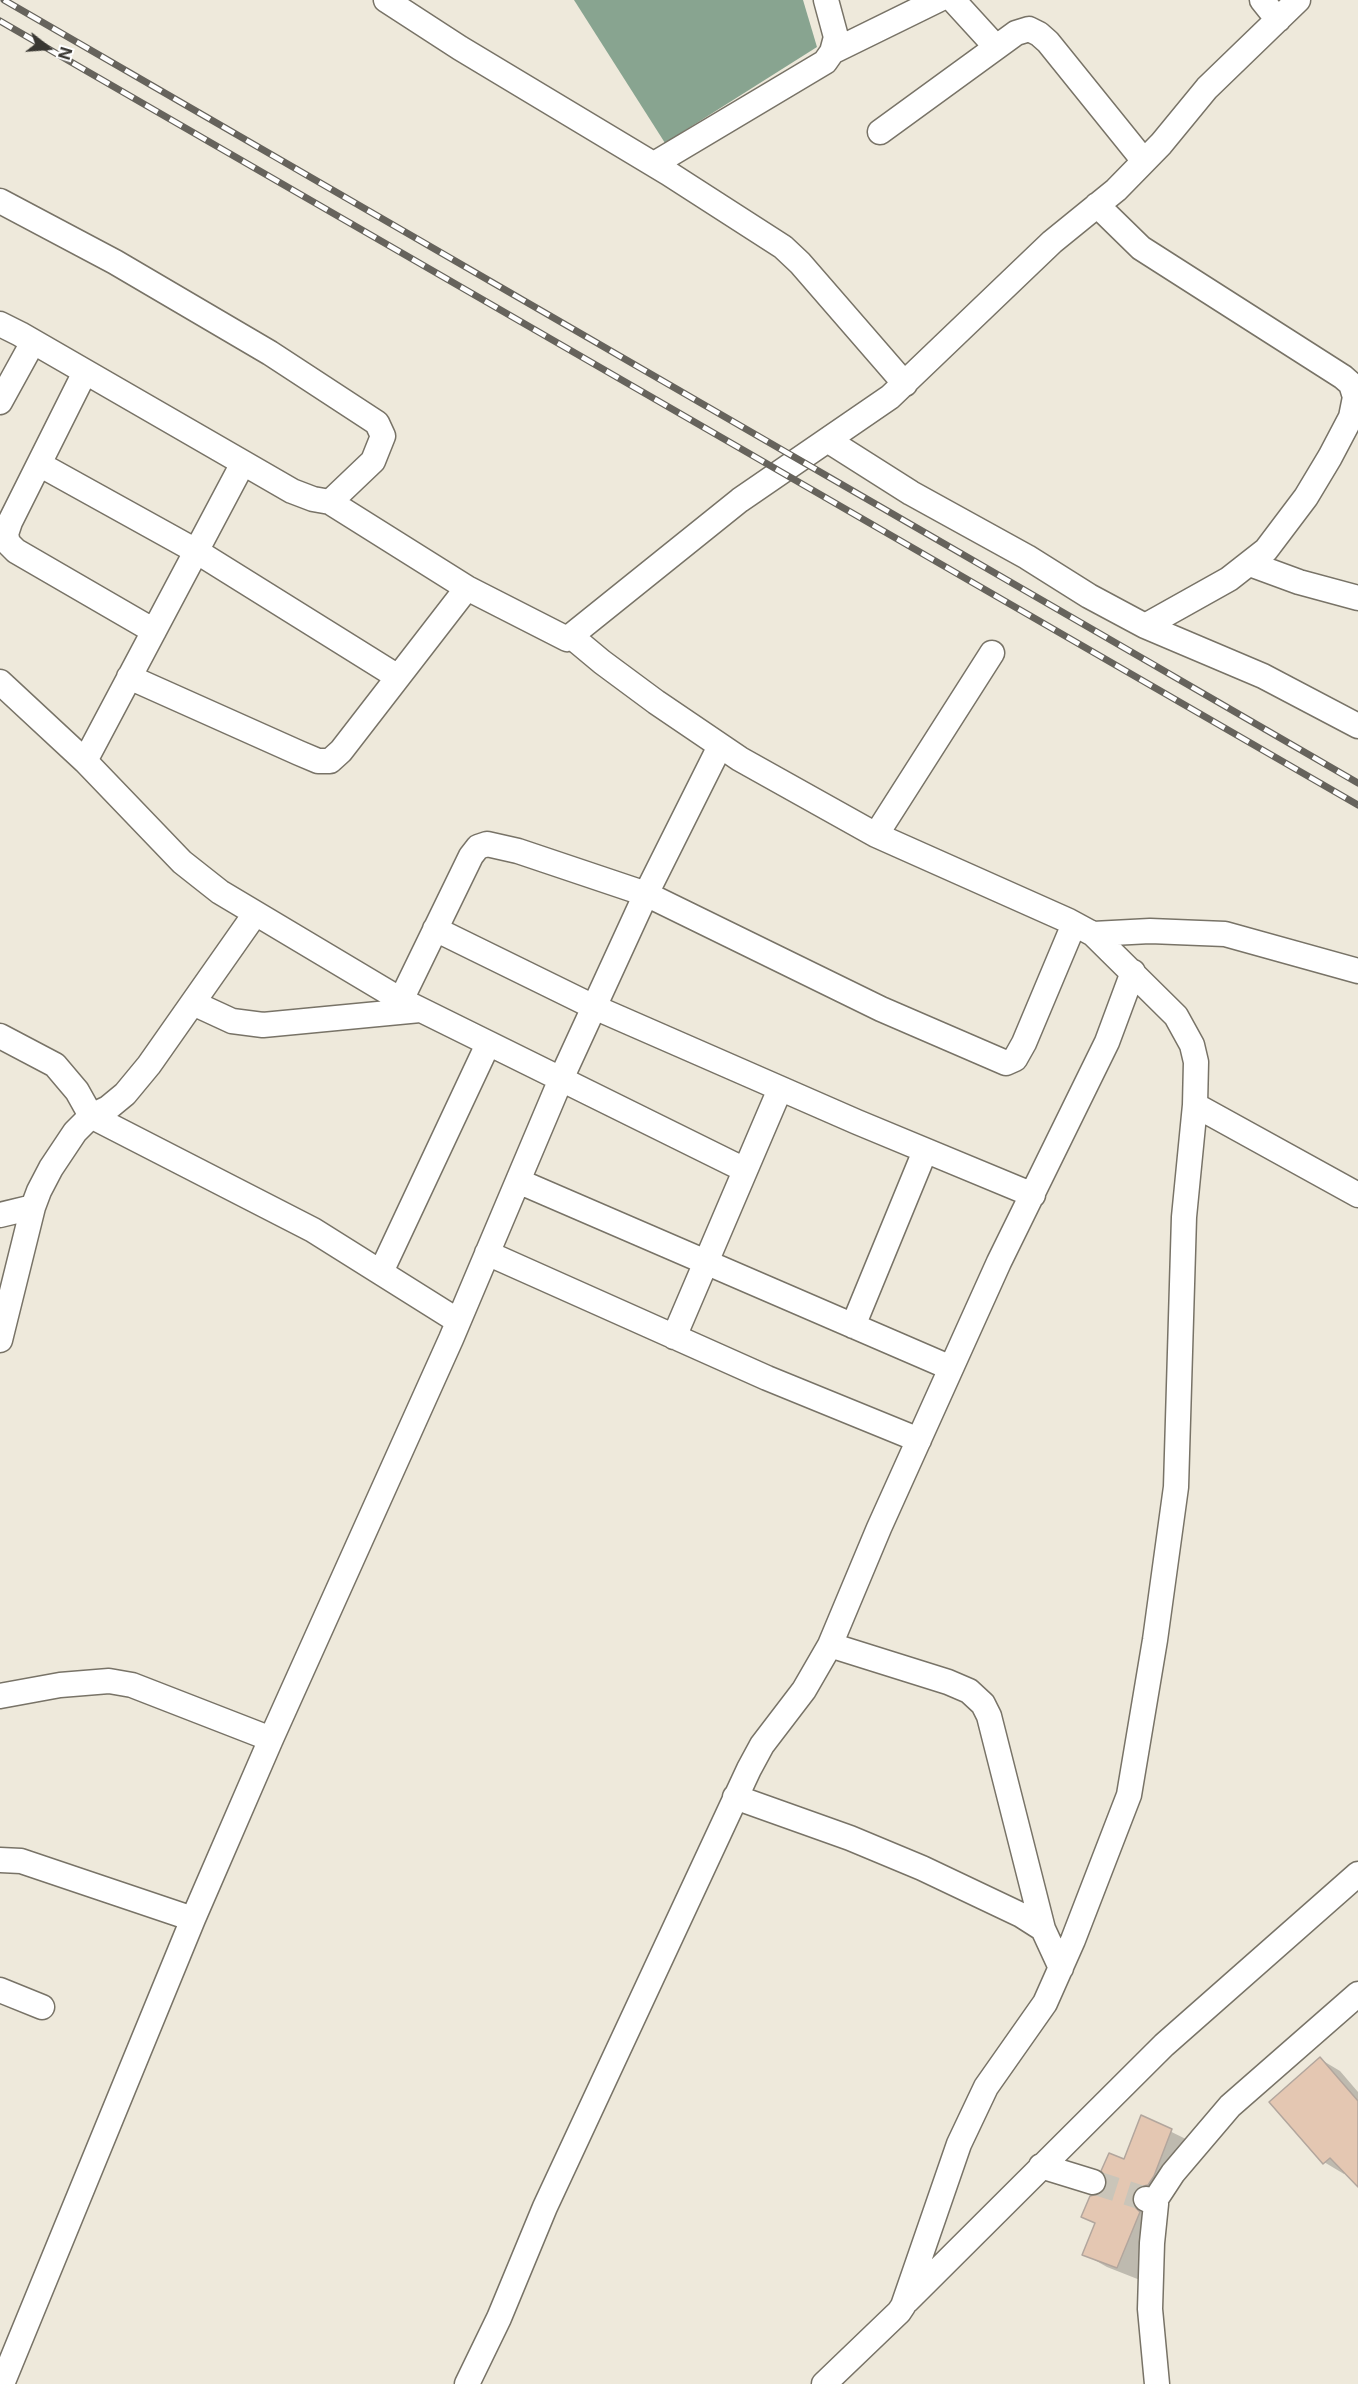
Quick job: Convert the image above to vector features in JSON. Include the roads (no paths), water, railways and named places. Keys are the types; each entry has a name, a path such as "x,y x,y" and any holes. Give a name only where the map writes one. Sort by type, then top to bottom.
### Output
{"street":[{"path":"386,0 460,48 654,164 783,247 800,263 905,384"},
{"path":"654,164 825,62 832,52 836,37 826,0"},
{"path":"832,52 938,0"},
{"path":"953,0 996,47"},
{"path":"1262,0 1278,20"},
{"path":"0,324 292,491 313,499 330,502 467,588 567,639 740,500 862,418 905,384 1052,242 1116,190 1207,88 1298,0"},
{"path":"880,132 1016,33 1029,29 1039,34 1144,161"},
{"path":"0,201 125,267 270,353 377,423 383,436 373,461 330,502"},
{"path":"1097,205 1141,248 1343,377 1353,389 1355,397 1351,417 1330,457 1287,524 1266,550 1215,588 1145,626"},
{"path":"0,402 33,342"},
{"path":"85,372 10,522 6,534 8,543 16,551 154,631"},
{"path":"829,441 911,493 1027,557 1089,596 1145,626 1263,676 1358,726"},
{"path":"85,762 243,463"},
{"path":"39,464 196,551 398,677"},
{"path":"1250,564 1299,582 1358,598"},
{"path":"129,677 299,753 318,760 330,761 341,751 467,588"},
{"path":"572,637 647,695 740,759 876,835 1084,929 1133,972 1176,1016 1192,1045 1196,1062 1195,1105 1184,1229 1176,1487 1155,1640 1129,1795 1045,2003 986,2087 959,2144 903,2306"},
{"path":"876,835 992,653"},
{"path":"0,682 85,762 182,862 220,892 411,1005 745,1170"},
{"path":"2,2384 193,1919 458,1321 561,1079 646,894 720,746"},
{"path":"411,1005 435,928 471,856 478,847 487,844 518,850 646,894 881,1009 1006,1062 1015,1059 1084,929"},
{"path":"0,1340 33,1207 51,1168 75,1132 91,1116 108,1108 125,1094 193,1003 255,914"},
{"path":"435,928 594,1007 780,1089 1033,1195"},
{"path":"1084,929 1225,934 1358,971"},
{"path":"467,2384 499,2318 545,2207 735,1797 762,1745 799,1697 830,1645 879,1528 999,1262 1107,1042 1133,972"},
{"path":"193,1003 232,1021 263,1025 411,1005"},
{"path":"0,1036 55,1065 77,1091 91,1116 286,1215 458,1321"},
{"path":"381,1272 488,1044"},
{"path":"674,1337 780,1089"},
{"path":"1195,1105 1358,1195"},
{"path":"852,1326 925,1151"},
{"path":"518,1181 951,1368"},
{"path":"0,1215 33,1207"},
{"path":"487,1253 767,1378 919,1440"},
{"path":"830,1645 948,1682 969,1691 983,1704 1043,1929 1061,1968"},
{"path":"0,1696 60,1685 109,1681 132,1685 272,1739"},
{"path":"735,1797 850,1838 922,1868 1021,1915 1043,1929"},
{"path":"0,1860 21,1861 193,1919"},
{"path":"824,2384 899,2312 1041,2166 1164,2045 1358,1874"},
{"path":"0,1990 42,2007"},
{"path":"1156,2384 1150,2309 1156,2204 1150,2200 1230,2106 1358,1994"},
{"path":"1041,2166 1093,2182"}],"tunnel":[{"path":"1093,2182 1146,2199"}],"railway":[{"path":"4,0 1358,783"},
{"path":"0,21 1358,805"}]}
